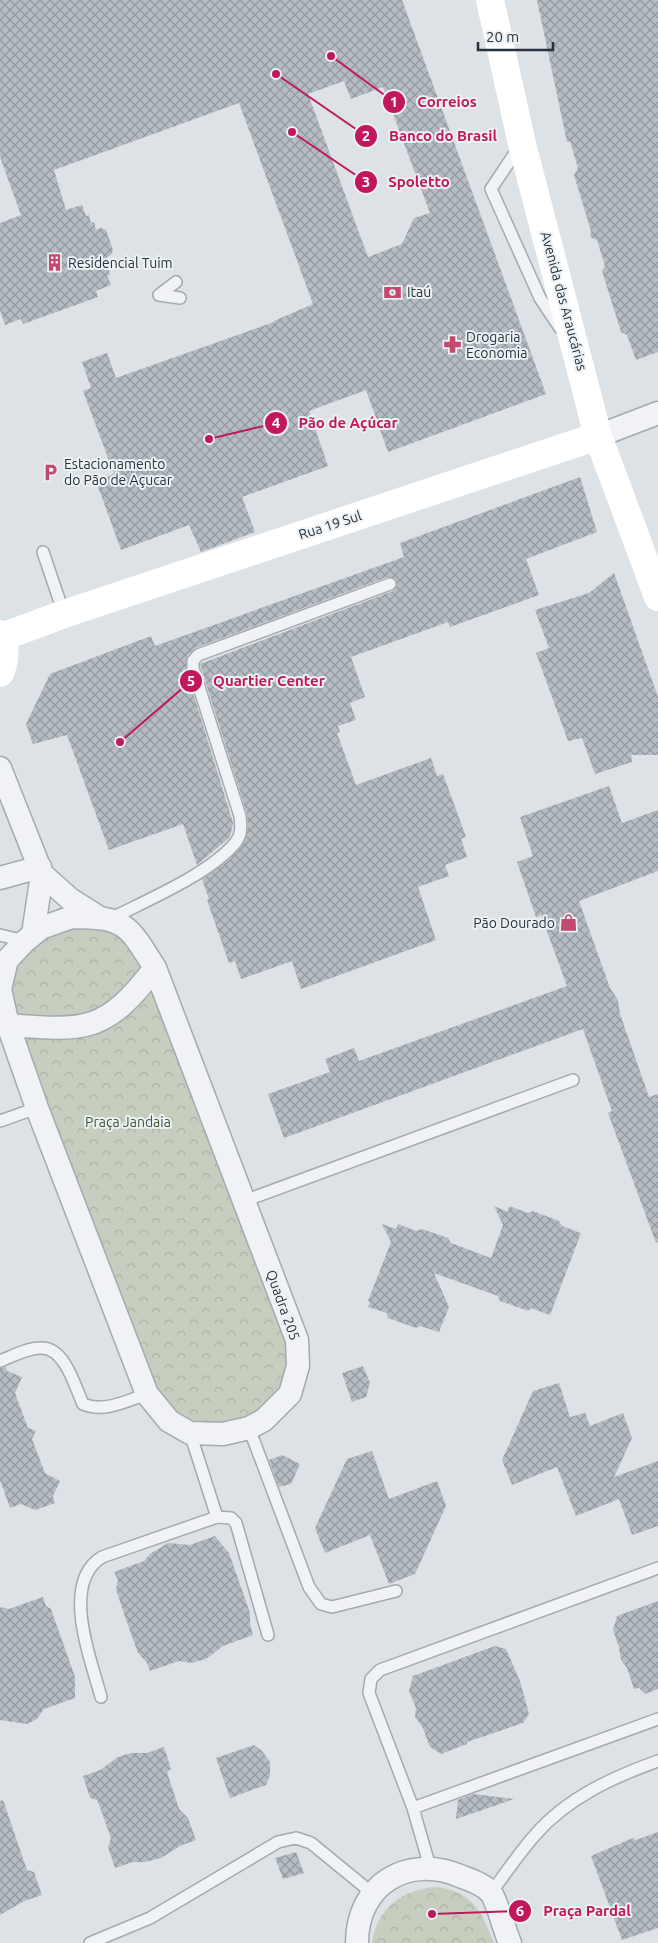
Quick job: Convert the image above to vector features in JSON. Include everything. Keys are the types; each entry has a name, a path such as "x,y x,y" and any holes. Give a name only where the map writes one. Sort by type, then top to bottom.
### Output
{"street":[{"name":"Avenida das Araucárias","path":"490,0 522,144 598,436 658,597"},
{"name":"Rua 19 Sul","path":"1,635 598,436 658,413"},
{"path":"0,673 4,662 5,649 1,635"},
{"name":"Quadra 205","path":"0,768 41,870 70,899 132,932 155,968 297,1340 298,1366 290,1394 264,1420 248,1428 223,1434 190,1434 168,1421 147,1394 37,1108 8,1025 0,989 7,960 29,937 41,928 72,917 105,918"},
{"path":"0,878 41,870 29,937"},
{"path":"8,1025 62,1029 92,1024 114,1013 132,998 155,968"},
{"path":"357,1943 361,1916 372,1893 394,1876 430,1867 476,1882 491,1893 510,1943"}],"lane":[{"path":"522,144 491,189 540,298 578,355"},
{"path":"176,282 159,295 180,298"},
{"path":"43,552 64,614"},
{"path":"105,918 157,896 214,861 237,841 241,830 240,816 193,668 193,661 198,655 390,584"},
{"path":"0,935 29,937"},
{"path":"244,1201 574,1080"},
{"path":"0,1121 37,1108"},
{"path":"0,1361 31,1349 42,1347 52,1351 61,1358 83,1404 94,1408 105,1408 147,1394"},
{"path":"248,1428 309,1587 320,1604 332,1606 396,1591"},
{"path":"190,1434 217,1517"},
{"path":"101,1698 80,1609 82,1581 93,1563 112,1554 217,1517 230,1518 236,1523 268,1635"},
{"path":"430,1867 413,1808 369,1693 371,1679 380,1670 658,1568"},
{"path":"413,1808 658,1719"},
{"path":"491,1893 534,1835 555,1815 593,1788 658,1761"},
{"path":"90,1943 150,1918 278,1842 296,1838 310,1843 372,1893"}],"green space":[{"name":"Praça Jandaia","path":"60,920 132,932 298,1366 249,1428 169,1421 8,1025 7,960"},
{"path":"437,1887 459,1893 468,1899 480,1913 494,1943 372,1943 379,1920 394,1903 413,1891"}],"building":[{"path":"0,0 402,0 546,394 388,452 366,390 309,411 328,466 242,497 255,532 201,552 189,525 121,550 96,481 114,474 83,391 91,388 82,362 107,353 116,378 274,322 313,304 239,103 54,170 66,210 82,205 86,216 89,215 91,223 94,222 96,230 101,228 106,230 113,250 111,255 107,257 110,275 107,275 111,285 96,291 98,297 23,324 21,319 5,325 0,310 0,223 21,215 0,157","holes":["344,81 351,99 383,87 430,213 414,218 402,244 368,257 308,94"]},
{"path":"537,0 658,0 658,352 636,360 627,335 621,332 602,271 605,266 597,240 590,237 591,231 574,175 578,168 570,141 567,142"},
{"path":"580,477 597,532 526,559 539,595 450,627 448,622 351,657 365,697 350,703 356,720 338,726 340,732 337,733 356,785 431,758 437,776 443,774 466,837 461,839 467,857 445,865 449,876 418,887 436,940 301,989 292,961 241,979 235,961 229,963 207,900 209,899 202,879 229,860 241,847 246,838 248,826 247,814 200,664 393,591 397,585 394,578 387,577 195,648 187,656 186,670 233,823 230,837 197,865 183,824 109,850 67,735 33,744 26,724 50,674 151,636 155,646 404,557 400,543"},
{"path":"614,573 658,697 658,755 631,755 632,762 595,774 582,738 568,741 536,653 549,648 535,610 589,593"},
{"path":"609,786 622,823 658,810 658,871 579,901 610,988 618,1000 620,1014 649,1097 658,1094 658,1242 656,1243 608,1113 612,1111 583,1029 284,1138 268,1094 330,1072 325,1059 354,1048 359,1061 567,986 541,915 536,917 517,862 533,856 520,817"},
{"path":"494,1206 508,1212 509,1206 528,1213 533,1211 559,1221 562,1226 581,1233 550,1315 531,1308 528,1311 500,1301 498,1296 434,1273 449,1307 439,1332 420,1326 416,1328 388,1318 387,1313 368,1307 370,1302 368,1301 391,1242 382,1224 396,1229 398,1224 416,1231 422,1229 448,1238 451,1243 491,1258 503,1225"},
{"path":"363,1366 370,1383 366,1397 352,1402 342,1373"},
{"path":"6,1367 7,1371 22,1377 15,1393 28,1428 36,1431 32,1439 45,1473 60,1481 53,1496 55,1503 35,1510 21,1504 10,1508 0,1480 0,1368"},
{"path":"559,1383 570,1417 585,1413 590,1426 623,1413 632,1438 614,1477 658,1461 658,1526 632,1535 619,1499 576,1516 557,1467 512,1485 502,1460 533,1391"},
{"path":"372,1451 389,1499 437,1481 446,1506 415,1574 389,1584 370,1535 325,1553 315,1528 347,1459"},
{"path":"282,1455 300,1464 291,1484 279,1487 269,1460"},
{"path":"215,1536 229,1553 250,1613 253,1635 223,1646 206,1659 191,1663 179,1661 150,1671 147,1663 138,1653 116,1589 118,1580 114,1572 144,1561 150,1554 168,1543 190,1545"},
{"path":"43,1597 46,1606 51,1609 75,1677 75,1698 44,1709 37,1719 27,1724 0,1720 0,1607 9,1609"},
{"path":"658,1601 658,1689 645,1694 639,1688 634,1689 627,1668 621,1660 613,1630 617,1616"},
{"path":"495,1646 506,1649 520,1681 529,1714 523,1723 467,1742 467,1744 441,1754 430,1747 422,1726 415,1717 416,1708 409,1691 413,1676"},
{"path":"254,1745 262,1751 270,1762 270,1775 266,1785 230,1798 216,1758"},
{"path":"164,1747 171,1769 167,1772 179,1809 188,1818 196,1840 180,1846 161,1858 145,1862 133,1862 115,1868 108,1847 111,1838 97,1800 90,1798 83,1776 100,1770 118,1757 131,1753 147,1753"},
{"path":"473,1794 514,1799 456,1819 458,1800"},
{"path":"3,1800 27,1870 34,1872 42,1895 24,1901 0,1915 0,1801"},
{"path":"658,1832 658,1928 622,1940 591,1856 633,1838 636,1840"},
{"path":"296,1852 304,1873 283,1879 275,1858"}],"place":[{"name":"Correios","path":"331,56"},
{"name":"Banco do Brasil","path":"276,74"},
{"name":"Spoletto","path":"292,132"},
{"name":"Residencial Tuim","path":"54,263"},
{"name":"Itaú","path":"393,292"},
{"name":"Drogaria Economia","path":"452,345"},
{"name":"Pão de Açúcar","path":"209,439"},
{"name":"Estacionamento do Pão de Açucar","path":"50,472"},
{"name":"Quartier Center","path":"120,742"},
{"name":"Pão Dourado","path":"569,923"},
{"name":"Praça Pardal","path":"432,1914"}]}
